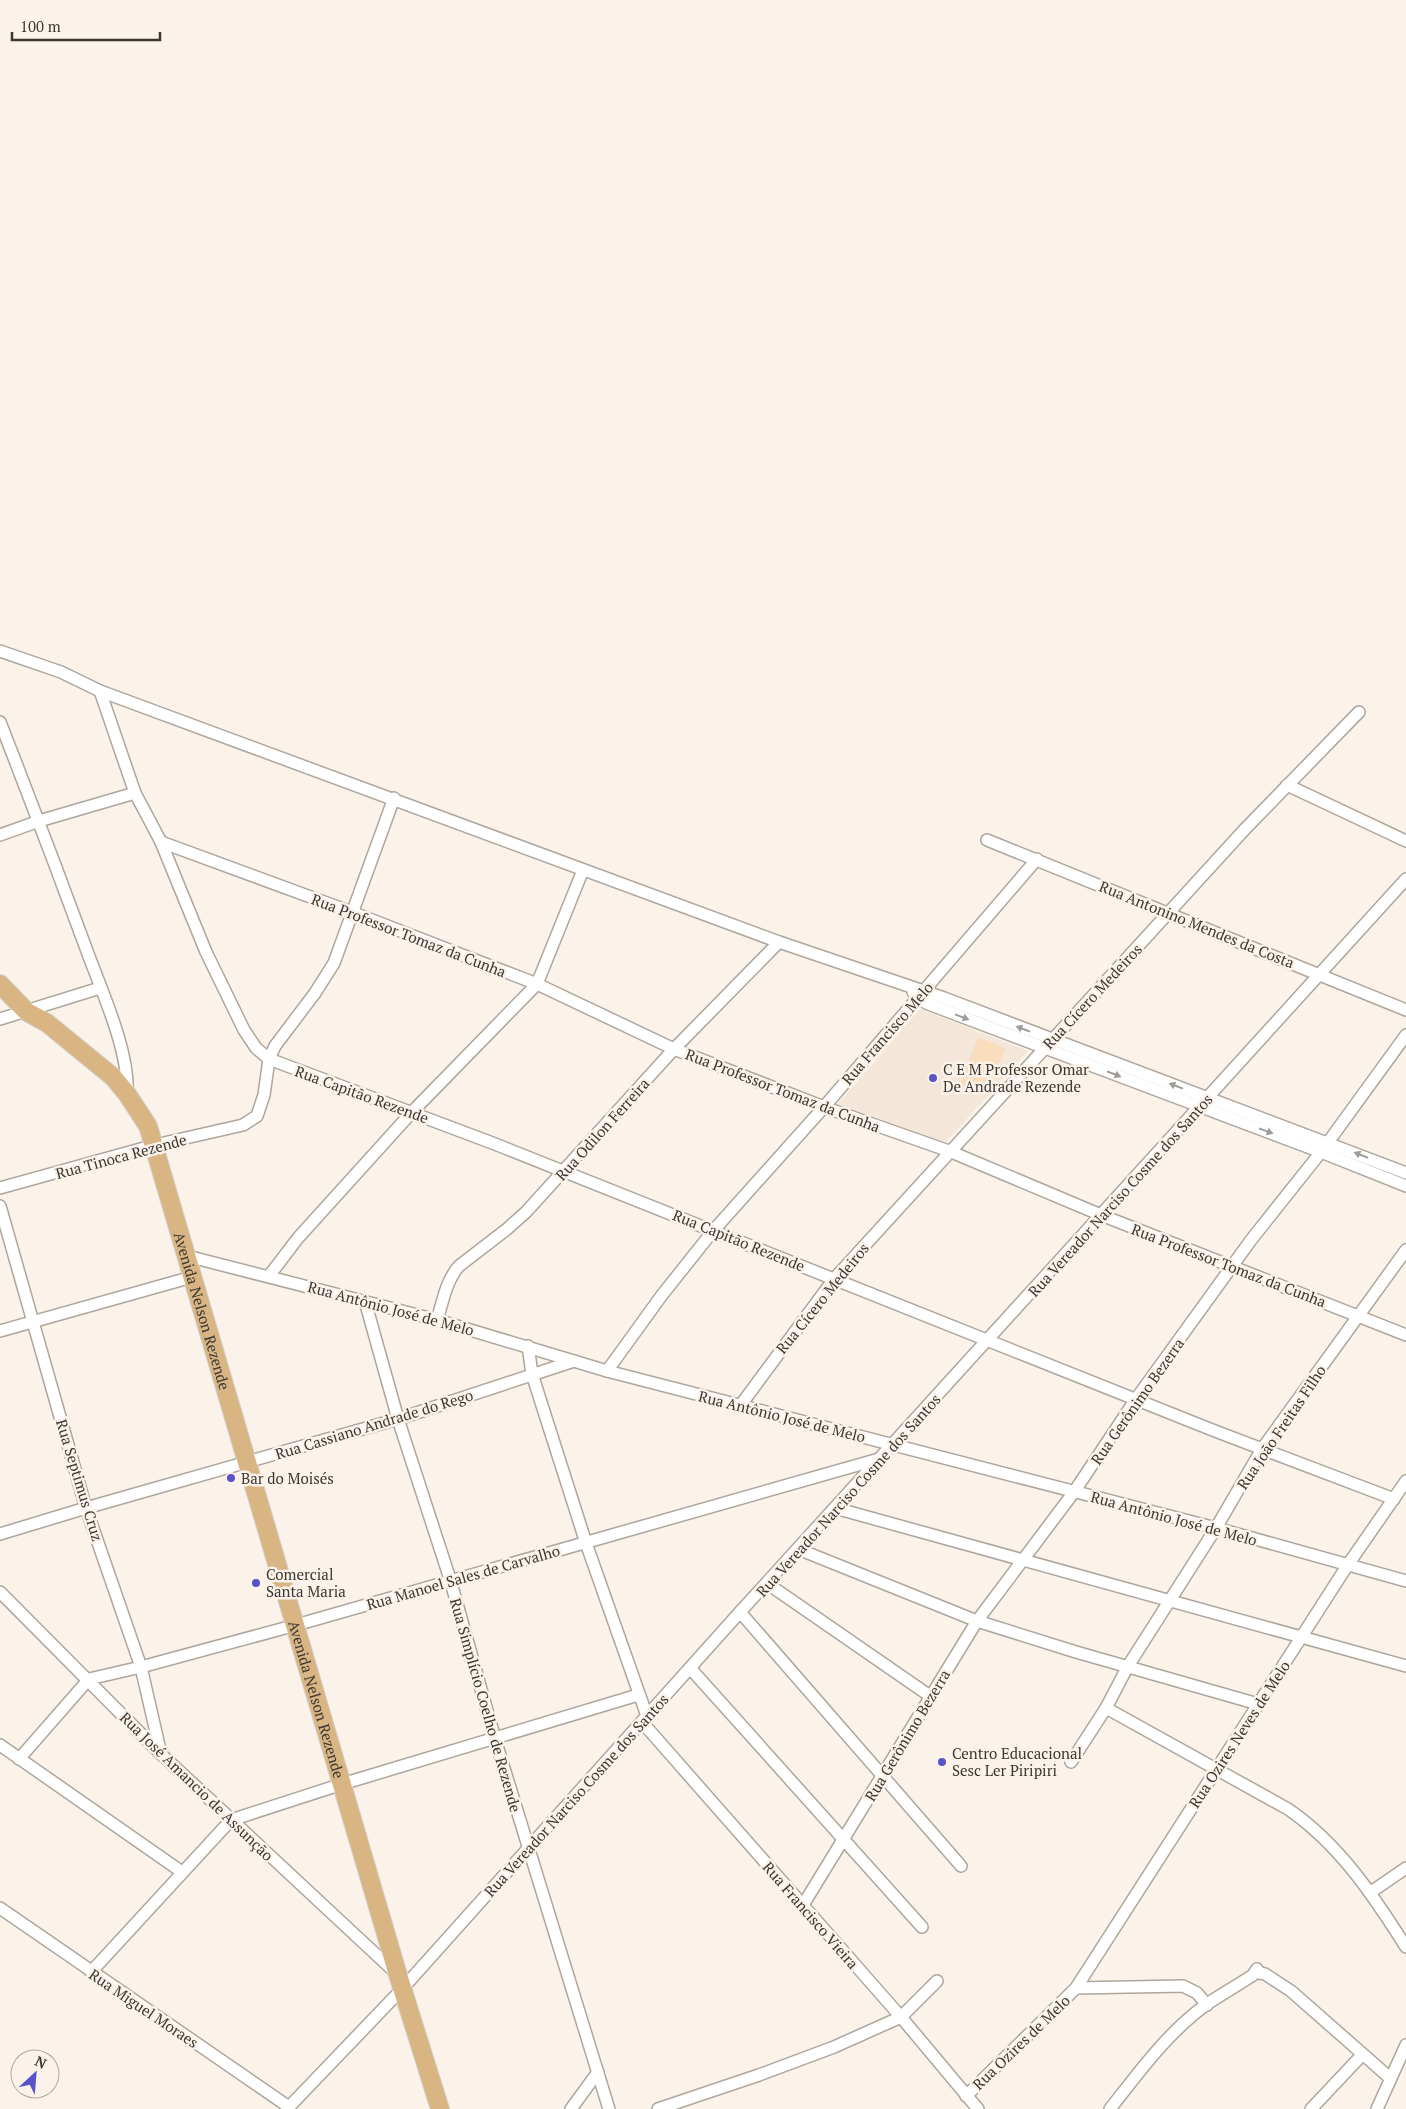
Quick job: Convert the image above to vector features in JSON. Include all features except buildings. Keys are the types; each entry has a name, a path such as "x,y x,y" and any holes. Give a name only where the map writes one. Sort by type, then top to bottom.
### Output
{"main road":[{"name":"Avenida Nelson Rezende","path":"0,984 27,1012 47,1023 98,1065 127,1094 148,1126 400,1982 440,2109"}],"street":[{"path":"0,646 14,655"},
{"path":"0,650 61,672 100,691 394,798 583,870 779,942 907,986 947,1011 1207,1098 1328,1142 1406,1173"},
{"name":"Rua Capitão Rezende","path":"100,691 135,793 160,842 205,949 251,1042 269,1059 564,1171 938,1319 988,1341 1394,1499"},
{"name":"Rua Cícero Medeiros","path":"740,1406 834,1279 949,1151 1286,785 1359,712"},
{"path":"0,722 39,821 125,1059 127,1094"},
{"path":"1286,785 1406,841"},
{"path":"0,835 39,821 135,793"},
{"path":"269,1059 280,1037 327,977 334,963 354,913 394,798"},
{"name":"Rua Antonino Mendes da Costa","path":"987,840 1319,973 1406,1010"},
{"name":"Rua Professor Tomaz da Cunha","path":"160,842 354,913 537,984 674,1049 824,1107 949,1151 1101,1215 1406,1335"},
{"name":"Rua Francisco Melo","path":"607,1371 662,1295 713,1231 824,1107 1037,860"},
{"path":"269,1276 298,1238 412,1112 537,984 583,870"},
{"name":"Rua Vereador Narciso Cosme dos Santos","path":"288,2108 400,1982 529,1847 1406,878"},
{"name":"Rua Odilon Ferreira","path":"437,1320 447,1286 459,1266 507,1229 564,1171 674,1049 779,942"},
{"path":"0,1019 100,988"},
{"name":"Rua Gerônimo Bezerra","path":"803,1905 976,1621 1074,1492 1136,1399 1233,1266 1321,1152 1406,1035"},
{"path":"1048,1044 1198,1106 1406,1186"},
{"name":"Rua Tinoca Rezende","path":"0,1188 155,1145 243,1125 259,1112 269,1059"},
{"name":"Rua Septimus Cruz","path":"0,1206 35,1322 86,1508 141,1667 161,1754"},
{"name":"Rua João Freitas Filho","path":"1071,1762 1106,1708 1128,1666 1171,1602 1262,1449 1406,1250"},
{"name":"Rua Antônio José de Melo","path":"187,1256 437,1320 607,1371 1216,1528 1406,1581"},
{"path":"0,1331 192,1277"},
{"name":"Rua Simplício Coelho de Rezende","path":"365,1301 398,1419 450,1579 495,1739 609,2109"},
{"name":"Rua Francisco Vieira","path":"528,1346 532,1374 645,1719 978,2109"},
{"name":"Rua Cassiano Andrade do Rego","path":"0,1534 398,1419 574,1361"},
{"name":"Rua Manoel Sales de Carvalho","path":"89,1680 296,1625 450,1579 586,1543 879,1459"},
{"name":"Rua Ozires Neves de Melo","path":"1076,1988 1347,1566 1406,1481"},
{"path":"835,1508 1406,1666"},
{"path":"798,1549 976,1621 1076,1652 1258,1704"},
{"path":"768,1584 930,1696"},
{"name":"Rua José Amancio de Assunção","path":"0,1592 161,1754 400,1982"},
{"path":"740,1612 961,1866"},
{"path":"690,1668 922,1927"},
{"path":"19,1759 89,1680"},
{"path":"91,1972 231,1820 342,1784 638,1696"},
{"path":"1106,1708 1288,1809 1306,1821 1371,1892 1406,1947"},
{"path":"0,1745 182,1872"},
{"path":"1371,1892 1406,1868"},
{"name":"Rua Miguel Moraes","path":"0,1908 288,2108"},
{"path":"1110,2109 1164,2043 1207,2005 1253,1975 1257,1969 1259,1973 1265,1974 1291,1991 1390,2078"},
{"path":"658,2109 834,2047 901,2017 937,1981"},
{"path":"1076,1988 1183,1986 1197,1993 1207,2005"},
{"name":"Rua Ozires de Melo","path":"966,2096 1076,1988"},
{"path":"1377,2109 1406,2046"},
{"path":"1311,2109 1362,2055"},
{"path":"571,2109 598,2072"}],"shaded area":[{"name":"C E M Professor Omar De Andrade Rezende","path":"920,1009 1028,1051 946,1142 838,1104"},
{"path":"978,1037 1005,1048 987,1095 960,1084"}],"place":[{"name":"C E M Professor Omar De Andrade Rezende","path":"933,1078"},
{"name":"Bar do Moisés","path":"231,1478"},
{"name":"Comercial Santa Maria","path":"256,1583"},
{"name":"Centro Educacional Sesc Ler Piripiri","path":"942,1762"}]}
